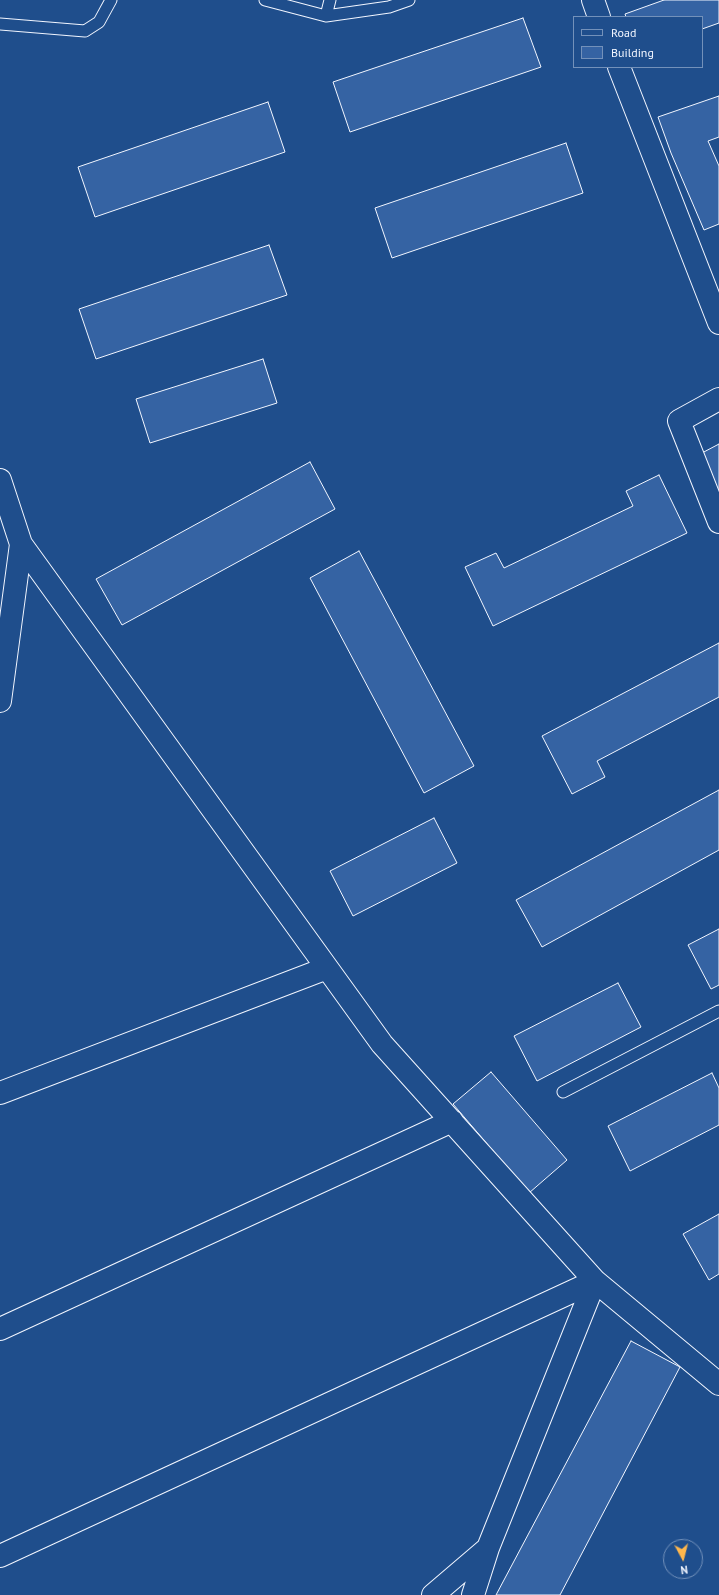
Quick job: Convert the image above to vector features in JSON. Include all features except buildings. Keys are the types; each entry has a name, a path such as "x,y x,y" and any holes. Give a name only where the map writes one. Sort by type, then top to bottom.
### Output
{"street":[{"path":"592,0 599,16"},
{"path":"619,68 719,323"},
{"path":"719,399 679,421 719,522"},
{"path":"0,480 21,544 382,1044 595,1281 719,1384"},
{"path":"0,701 21,544"},
{"path":"0,1094 327,968"},
{"path":"0,1329 452,1121"},
{"path":"473,1595 488,1548 595,1281"},
{"path":"0,1556 595,1281"},
{"path":"433,1595 488,1548"}],"lane":[{"path":"0,24 85,31 99,22 111,0"},
{"path":"264,0 326,16 389,7 409,0"},
{"path":"326,16 330,0"},
{"path":"563,1092 719,1011"}]}
